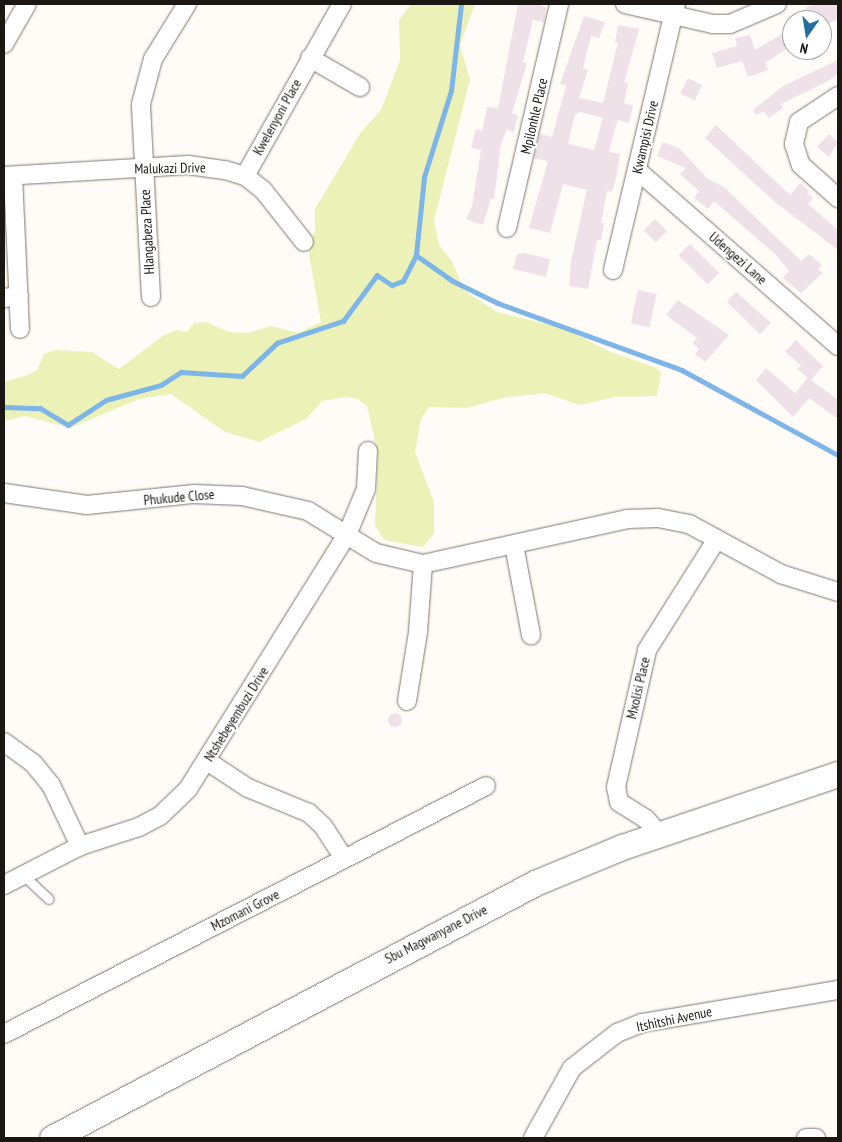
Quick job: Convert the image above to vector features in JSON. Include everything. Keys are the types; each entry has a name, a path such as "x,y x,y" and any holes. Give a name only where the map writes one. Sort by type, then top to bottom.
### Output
{"main road":[{"name":"Sbu Magwanyane Drive","path":"52,1138 535,883 659,834 836,777"}],"street":[{"path":"4,44 27,4"},
{"name":"Hlangabeza Place","path":"151,297 140,125 146,80 153,60 187,4"},
{"name":"Kwelenyoni Place","path":"244,176 342,4"},
{"name":"Mpilonhle Place","path":"507,228 559,4"},
{"path":"625,4 675,9 730,24 777,4"},
{"name":"Kwampisi Drive","path":"613,270 675,9"},
{"path":"310,58 360,87"},
{"path":"838,96 799,122 794,144 801,165 838,198"},
{"name":"Malukazi Drive","path":"9,176 210,166 244,176 277,204 304,242"},
{"name":"Udengezi Lane","path":"637,170 838,346"},
{"path":"9,176 11,297 20,329"},
{"name":"Ntshebeyembuzi Drive","path":"4,885 80,846 139,827 160,816 188,789 347,535 366,489 368,451"},
{"name":"Phukude Close","path":"4,493 87,505 220,493 291,505 347,535"},
{"path":"347,535 376,553 423,564 643,518 689,524 794,580 838,592"},
{"name":"Mxolisi Place","path":"659,834 646,819 619,802 616,787 647,650 717,539"},
{"path":"514,544 532,635"},
{"path":"407,701 418,632 423,564"},
{"path":"4,742 33,763 51,785 80,846"},
{"path":"207,761 248,788 309,813 323,826 344,858"},
{"name":"Mzomani Grove","path":"4,1034 486,786"},
{"name":"Itshitshi Avenue","path":"533,1138 572,1068 617,1033 642,1023 838,990"},
{"path":"806,1138 816,1138"}],"lane":[{"path":"23,875 49,899"}],"green space":[{"path":"411,4 475,4 460,45 470,80 434,220 439,245 451,260 465,291 497,312 564,328 608,351 657,368 661,373 657,396 615,397 579,405 545,393 502,398 467,408 429,407 421,419 415,452 434,502 434,534 423,547 384,540 375,525 378,454 367,406 358,399 346,397 322,401 306,419 259,442 225,432 171,394 139,399 70,428 25,416 4,421 4,382 28,375 37,370 44,354 55,350 92,352 119,369 164,335 176,330 187,332 194,323 206,322 229,332 247,333 271,326 298,333 321,322 308,248 315,232 315,209 361,132 381,110 400,60 399,20"}],"building":[{"path":"518,4 539,4 546,8 544,22 533,20 523,62 527,63 512,113 518,115 514,132 507,130 501,143 494,199 491,199 483,225 466,219 472,206 481,150 471,148 476,129 482,131 487,107 498,108"},
{"path":"815,4 838,4 838,19 832,22 832,10 806,10 805,8"},
{"path":"584,16 605,22 599,38 591,36 583,68 588,70 579,98 603,103 618,43 615,42 618,25 639,29 624,83 628,83 624,103 633,106 629,123 618,120 609,152 620,154 612,192 607,191 601,223 604,223 601,240 597,240 588,289 569,286 571,261 587,190 563,184 550,233 529,228 548,161 534,158 540,134 552,137 566,86 560,84","holes":["581,112 603,118 594,150 568,144 575,114"]},
{"path":"782,34 782,52 765,63 768,70 748,77 742,61 717,68 712,53 737,46 735,38 750,35 755,50"},
{"path":"838,60 838,74 828,81 781,104 783,108 769,118 764,111 756,115 753,110 783,86"},
{"path":"688,78 702,85 695,100 680,93"},
{"path":"716,125 790,195 800,183 809,191 807,193 813,198 808,204 838,230 838,250 775,202 705,138"},
{"path":"829,134 838,142 829,157 817,147"},
{"path":"663,142 679,148 708,179 724,187 801,261 809,254 822,265 818,269 823,273 801,293 783,278 789,271 776,255 714,201 708,209 694,198 699,191 680,174 686,168 657,156"},
{"path":"655,219 667,231 656,242 644,230"},
{"path":"690,244 719,273 708,284 679,255"},
{"path":"524,253 550,259 546,277 513,269 517,254"},
{"path":"638,290 657,294 650,327 631,323"},
{"path":"736,292 771,323 760,334 727,302"},
{"path":"678,300 729,335 705,362 695,354 699,349 693,343 697,338 666,315"},
{"path":"796,340 823,366 811,380 838,400 838,419 809,398 793,417 756,380 766,368 795,393 808,378 797,369 801,365 785,352"},
{"path":"392,713 398,713 402,720 398,727 392,727 388,723 388,717"}],"waterway":[{"path":"4,407 40,408 68,425 106,400 161,385 181,372 242,376 277,343 343,321 377,275 392,285 403,281 416,255 424,177 451,91 461,4"},
{"path":"416,255 453,281 498,303 682,370 838,455"}]}
